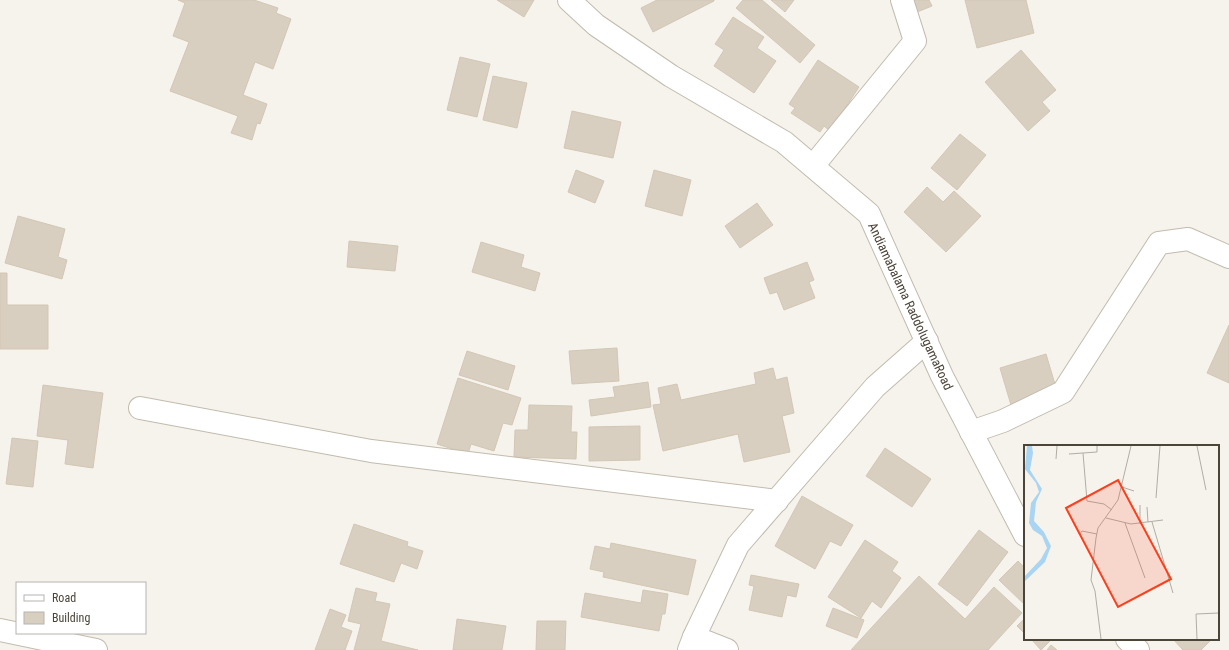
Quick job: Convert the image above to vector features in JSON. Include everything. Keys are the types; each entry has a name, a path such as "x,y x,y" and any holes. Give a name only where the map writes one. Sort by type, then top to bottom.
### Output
{"street":[{"name":"Andiamabalama RaddolugamaRoad","path":"569,0 596,25 671,76 784,142 869,214 942,376 1024,533"},
{"path":"813,166 915,42 902,0"},
{"path":"971,432 1003,421 1063,392 1159,242 1188,240 1229,257"},
{"path":"728,650 691,643 738,545 875,387 927,341"},
{"path":"140,408 371,451 776,501"},
{"path":"0,630 16,633"},
{"path":"19,634 96,650"},
{"path":"1127,640 1138,650"}],"building":[{"path":"178,0 254,0 278,8 276,13 291,19 273,69 255,62 243,95 267,104 260,124 257,123 252,140 231,133 238,116 170,91 189,42 173,36 185,3"},
{"path":"497,0 534,0 524,17"},
{"path":"657,0 714,1 653,32 641,8"},
{"path":"743,0 762,0 815,45 800,63 736,8"},
{"path":"771,0 794,0 785,12"},
{"path":"912,0 929,0 932,6 917,12"},
{"path":"965,0 1026,0 1034,33 977,48"},
{"path":"733,17 764,37 757,48 776,61 754,93 714,66 724,50 715,44"},
{"path":"1021,50 1056,90 1042,102 1050,111 1028,131 985,82"},
{"path":"460,57 490,64 477,117 447,110"},
{"path":"818,60 859,87 830,131 824,126 820,132 791,113 795,108 789,104"},
{"path":"493,76 527,83 517,128 483,120"},
{"path":"572,111 621,122 613,158 564,148"},
{"path":"960,134 986,155 957,190 931,168"},
{"path":"576,170 604,181 595,203 568,192"},
{"path":"654,170 691,180 682,216 645,206"},
{"path":"927,187 943,202 954,191 981,216 946,252 904,212"},
{"path":"757,203 773,225 740,248 725,226"},
{"path":"18,216 65,229 58,257 67,260 62,279 5,263"},
{"path":"349,241 398,246 395,271 347,267"},
{"path":"481,242 524,255 521,267 540,273 535,291 472,272"},
{"path":"807,262 814,280 809,282 815,298 784,310 777,292 770,294 764,278"},
{"path":"0,273 7,273 7,305 48,305 48,349 0,349"},
{"path":"1229,325 1229,383 1207,373"},
{"path":"617,348 619,381 572,384 569,351"},
{"path":"467,351 515,366 508,390 459,375"},
{"path":"1046,354 1057,391 1011,405 1000,368"},
{"path":"773,368 776,380 787,377 794,413 782,416 790,452 744,462 738,434 663,451 653,405 661,404 658,388 677,384 681,400 756,384 754,373"},
{"path":"458,378 521,398 512,425 503,423 494,451 471,444 468,454 437,444"},
{"path":"648,382 651,407 591,416 589,400 615,397 613,387"},
{"path":"43,385 103,393 93,468 65,464 68,440 37,436"},
{"path":"529,405 572,406 571,432 577,432 576,459 514,457 515,430 528,430"},
{"path":"640,426 640,460 589,461 589,427"},
{"path":"12,438 38,441 33,487 6,484"},
{"path":"885,448 931,479 912,507 866,476"},
{"path":"802,496 853,525 841,546 830,541 815,569 775,546"},
{"path":"354,524 408,542 407,546 423,551 417,569 401,563 394,582 340,564"},
{"path":"979,530 1008,552 967,606 938,584"},
{"path":"865,540 898,562 892,571 901,578 881,608 872,601 861,618 828,597"},
{"path":"611,543 696,560 688,595 603,577 604,572 590,569 595,546 610,549"},
{"path":"1018,561 1024,567 1024,604 999,580"},
{"path":"751,575 799,584 796,597 787,595 782,617 749,610 754,586 749,585"},
{"path":"919,576 965,619 994,587 1022,613 988,650 851,650"},
{"path":"356,588 377,593 375,601 390,604 381,641 418,650 354,650 361,624 348,621"},
{"path":"643,590 668,594 665,614 662,614 659,631 581,617 585,593 641,603"},
{"path":"833,608 864,620 857,638 826,626"},
{"path":"330,609 346,615 341,627 352,631 345,650 315,650"},
{"path":"457,619 506,626 502,650 453,650"},
{"path":"1024,619 1024,633 1017,626"},
{"path":"537,621 566,621 565,650 536,650"},
{"path":"1032,640 1051,640 1041,650"},
{"path":"1174,640 1210,641 1201,650 1183,650"},
{"path":"1051,645 1057,650 1047,650"}]}
